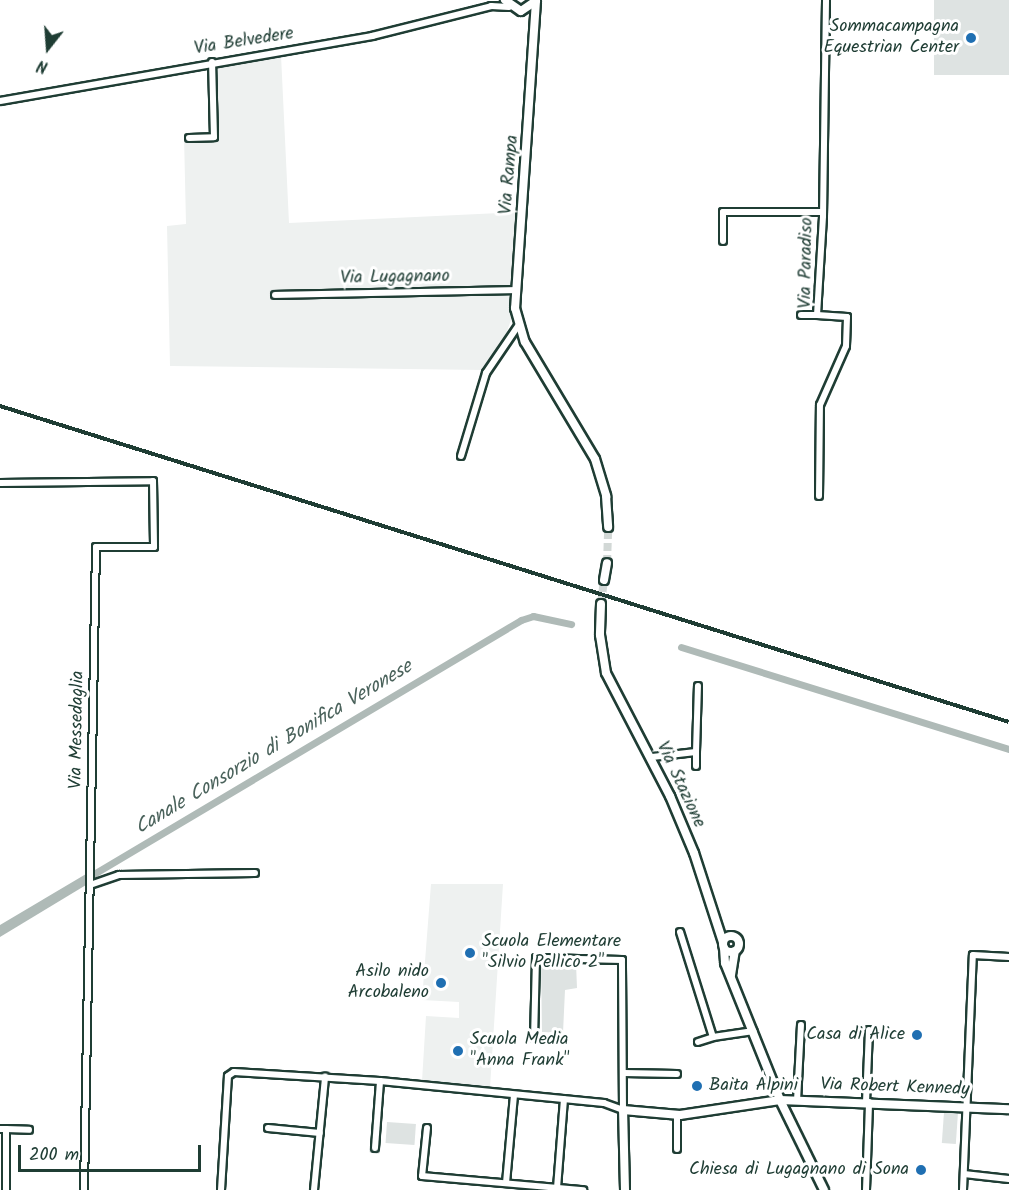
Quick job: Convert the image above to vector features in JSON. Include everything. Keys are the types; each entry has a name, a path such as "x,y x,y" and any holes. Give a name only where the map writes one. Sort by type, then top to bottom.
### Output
{"main road":[{"name":"Via Robert Kennedy","path":"623,1110 677,1114 780,1100 1009,1109"},
{"path":"623,1110 625,1190"}],"street":[{"name":"Via Belvedere","path":"491,6 498,0"},
{"path":"535,26 521,11 536,0"},
{"name":"Via Rampa","path":"536,0 516,290 518,326 595,459 606,496 608,527"},
{"name":"Via Paradiso","path":"819,496 820,405 846,346 847,317 817,315 823,212 826,0"},
{"name":"Via Belvedere","path":"0,101 212,62 372,36 507,3 521,11"},
{"path":"189,138 214,137 212,62"},
{"path":"723,241 723,212 823,212"},
{"name":"Via Lugagnano","path":"275,295 516,290"},
{"path":"801,315 817,315"},
{"path":"461,456 486,373 518,326"},
{"name":"Via Messedaglia","path":"0,483 153,481 154,547 96,547 84,1190"},
{"path":"604,580 607,563"},
{"name":"Via Stazione","path":"601,604 600,635 606,673 652,757 694,853 731,977 780,1100 824,1190"},
{"path":"696,766 698,686"},
{"path":"652,757 696,752"},
{"path":"90,885 118,875 255,873"},
{"name":"Via Stazione","path":"714,915 738,942 731,977"},
{"path":"680,932 713,1036"},
{"path":"731,936 723,945 735,951"},
{"path":"963,1190 973,955 1009,957"},
{"path":"221,1190 226,1086 228,1076 234,1072 380,1081 604,1103 623,1110 624,963 619,958 537,957 534,1038"},
{"path":"797,1101 801,1025"},
{"path":"866,1190 869,1030"},
{"path":"698,1042 713,1036 754,1031"},
{"path":"624,1072 677,1074"},
{"path":"314,1190 325,1077"},
{"path":"375,1149 380,1081"},
{"path":"506,1183 514,1095"},
{"path":"557,1188 564,1100"},
{"path":"677,1114 677,1149"},
{"path":"268,1128 320,1133"},
{"path":"426,1128 422,1176 583,1190"},
{"path":"6,1190 3,1129 29,1130"},
{"path":"964,1174 1009,1179"}],"shaded area":[{"name":"Sommacampagna Equestrian Center","path":"934,0 1009,0 1009,75 934,75"},
{"path":"281,55 289,223 518,212 511,320 505,337 484,370 170,366 167,226 186,224 184,136 211,135 209,64"},
{"path":"86,874 86,885 0,937 0,925"},
{"path":"431,884 503,884 490,1088 422,1081 426,1016 459,1018 459,1002 422,1000"},
{"path":"541,963 576,963 577,988 565,990 563,1033 542,1032"},
{"path":"944,1112 958,1113 956,1144 942,1143"},
{"path":"387,1122 416,1124 414,1145 386,1143"}],"waterway":[{"name":"Canale Consorzio di Bonifica Veronese","path":"87,878 521,620 533,616 571,624"},
{"name":"Canale Consorzio di Bonifica Veronese","path":"681,647 1009,749"}],"tunnel":[{"path":"607,563 608,527"},
{"path":"601,604 604,580"}],"railway":[{"path":"0,406 1009,722"}],"place":[{"name":"Sommacampagna Equestrian Center","path":"971,38"},
{"name":"Scuola Elementare \"Silvio Pellico 2\"","path":"470,953"},
{"name":"Asilo nido Arcobaleno","path":"441,983"},
{"name":"Casa di Alice","path":"917,1035"},
{"name":"Scuola Media \"Anna Frank\"","path":"458,1051"},
{"name":"Baita Alpini","path":"697,1086"},
{"name":"Chiesa di Lugagnano di Sona","path":"921,1170"}]}
